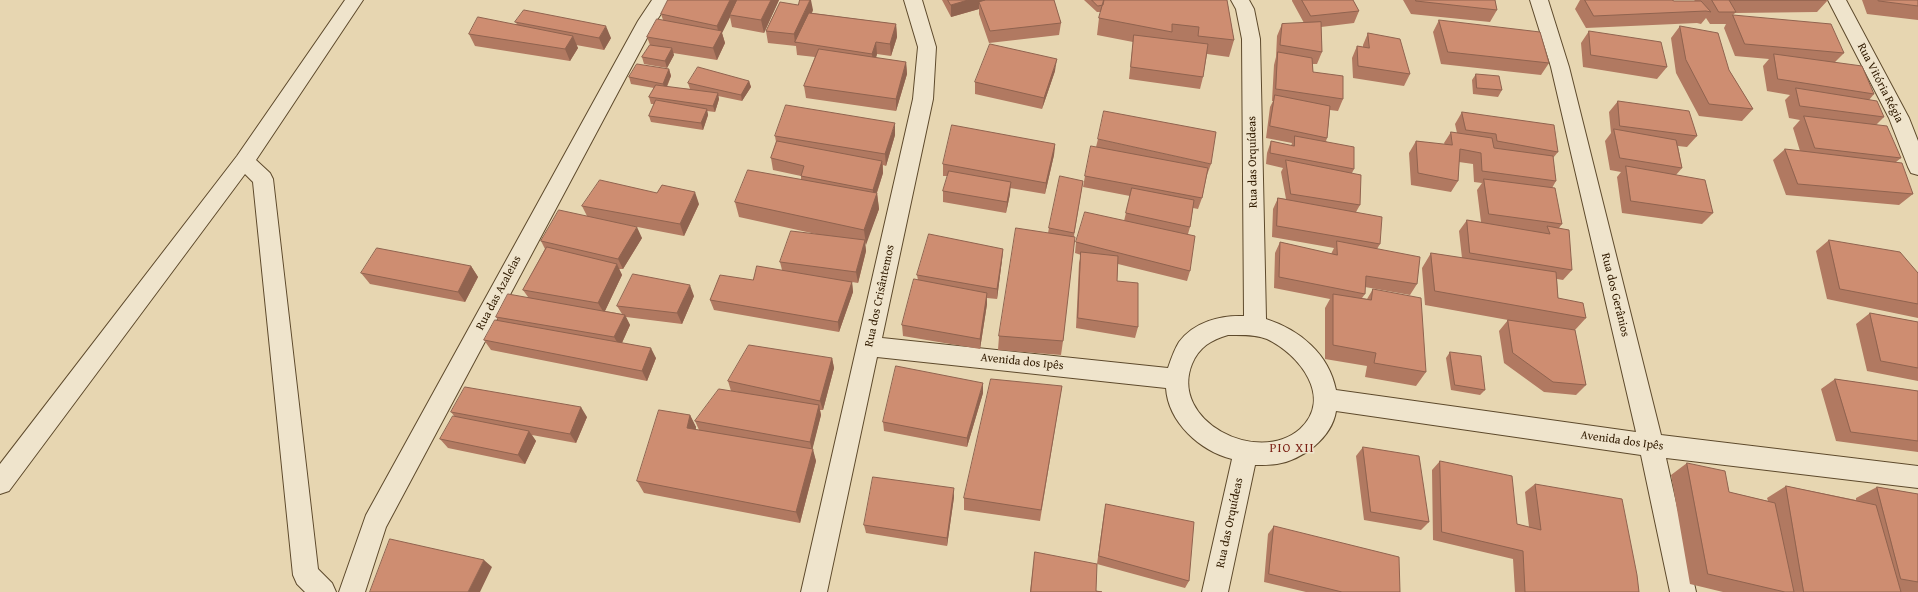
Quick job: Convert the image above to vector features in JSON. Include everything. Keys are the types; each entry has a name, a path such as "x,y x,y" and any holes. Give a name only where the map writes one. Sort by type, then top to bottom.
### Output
{"street":[{"path":"0,483 244,161 354,0"},
{"name":"Rua das Azaleias","path":"352,592 374,524 647,21 661,0"},
{"name":"Rua dos Crisântemos","path":"814,592 923,100 927,47 913,0"},
{"name":"Rua das Orquídeas","path":"1240,0 1245,9 1251,39 1255,325"},
{"name":"Rua dos Gerânios","path":"1539,0 1560,67 1651,445 1683,592"},
{"name":"Rua Vitória Régia","path":"1837,0 1899,118 1918,167"},
{"path":"1899,118 1918,120"},
{"path":"244,161 263,179 306,575 323,592"},
{"path":"1228,325 1255,325 1274,331 1294,343 1311,359 1322,378 1326,399 1322,420 1311,437 1293,449 1270,455 1245,454 1223,446 1203,434 1188,417 1179,399 1176,379 1180,360 1191,344 1208,331 1228,325"},
{"name":"Avenida dos Ipês","path":"869,346 1176,379"},
{"name":"Avenida dos Ipês","path":"1326,399 1651,445 1918,477"},
{"name":"Rua das Orquídeas","path":"1215,592 1245,454"}],"building":[{"path":"668,0 730,0 717,26 661,14"},
{"path":"737,0 771,0 761,20 730,15"},
{"path":"800,0 810,0 794,34 766,31 780,2 798,5"},
{"path":"948,0 968,0 951,5"},
{"path":"986,0 1054,0 1061,23 990,31 979,2"},
{"path":"1092,0 1104,0 1103,5 1098,6"},
{"path":"1104,0 1227,0 1234,40 1198,36 1199,27 1172,24 1172,32 1099,18"},
{"path":"1302,0 1353,0 1359,11 1311,16"},
{"path":"1495,0 1497,10 1416,1"},
{"path":"1585,0 1701,1 1711,12 1594,16"},
{"path":"1712,0 1729,0 1736,12 1719,12"},
{"path":"1878,0 1918,0 1918,6 1879,1"},
{"path":"524,10 606,26 599,38 515,22"},
{"path":"809,13 896,24 890,44 876,42 872,54 795,42"},
{"path":"1733,15 1831,24 1844,53 1745,44"},
{"path":"478,17 573,36 565,49 469,34"},
{"path":"657,19 722,31 713,48 647,37"},
{"path":"1439,20 1540,32 1549,63 1448,52"},
{"path":"1321,22 1322,52 1280,45 1282,24"},
{"path":"1680,26 1718,33 1729,70 1753,109 1709,104 1686,60"},
{"path":"1589,31 1661,42 1667,67 1591,55"},
{"path":"1368,33 1400,39 1410,74 1358,66 1357,46 1369,48"},
{"path":"1134,35 1208,44 1203,77 1131,67"},
{"path":"990,44 1057,59 1044,98 975,82"},
{"path":"650,45 672,48 665,61 642,57"},
{"path":"819,49 906,62 896,99 804,86"},
{"path":"1278,52 1312,58 1313,72 1343,76 1343,99 1276,89"},
{"path":"1774,54 1862,66 1874,94 1778,79"},
{"path":"637,64 669,69 663,84 629,77"},
{"path":"698,67 749,81 741,95 688,83"},
{"path":"1476,74 1499,76 1502,90 1477,88"},
{"path":"656,85 718,93 713,106 649,97"},
{"path":"1796,88 1877,101 1884,117 1800,106"},
{"path":"1275,95 1330,106 1327,138 1270,126"},
{"path":"656,100 707,109 701,123 649,116"},
{"path":"1618,101 1689,111 1697,136 1620,126"},
{"path":"786,105 895,123 885,154 775,136"},
{"path":"1104,111 1216,132 1211,164 1098,139"},
{"path":"1462,112 1554,125 1558,152 1497,141 1496,134 1466,130"},
{"path":"1804,116 1887,126 1901,158 1815,148"},
{"path":"952,125 1055,144 1046,183 943,164"},
{"path":"1614,129 1676,140 1682,168 1620,158"},
{"path":"1451,132 1492,138 1494,148 1553,156 1556,181 1482,171 1481,153 1460,149 1458,181 1418,173 1416,141 1452,145"},
{"path":"1295,136 1354,147 1354,169 1270,153 1271,141 1294,146"},
{"path":"777,141 882,161 873,190 801,176 804,166 771,158"},
{"path":"1091,146 1208,168 1202,198 1085,176"},
{"path":"1785,149 1902,163 1913,194 1798,184"},
{"path":"1286,160 1361,175 1360,205 1291,194"},
{"path":"1626,166 1705,180 1713,213 1631,201"},
{"path":"748,170 877,193 864,230 735,202"},
{"path":"949,171 1011,182 1007,202 943,191"},
{"path":"1060,176 1083,181 1074,233 1049,228"},
{"path":"1484,179 1555,188 1562,224 1489,214"},
{"path":"600,180 657,193 662,185 695,192 680,224 582,206"},
{"path":"1132,188 1194,200 1190,227 1126,213"},
{"path":"1278,198 1382,217 1380,244 1277,226"},
{"path":"559,210 637,227 618,259 541,241"},
{"path":"1085,212 1195,236 1190,271 1076,242"},
{"path":"1467,220 1550,234 1547,226 1569,230 1572,270 1470,253"},
{"path":"1016,228 1075,237 1063,341 999,336"},
{"path":"791,231 865,240 856,272 780,262"},
{"path":"929,234 1003,249 997,289 917,275"},
{"path":"1829,240 1900,252 1918,273 1918,304 1840,289"},
{"path":"1337,241 1420,257 1417,284 1366,276 1365,294 1279,277 1280,242 1337,255"},
{"path":"547,247 617,264 598,303 523,290"},
{"path":"377,248 471,266 458,292 361,273"},
{"path":"1081,252 1118,256 1117,281 1138,283 1138,327 1078,318"},
{"path":"1431,253 1556,272 1558,298 1583,303 1586,318 1435,291"},
{"path":"757,266 852,282 838,322 710,300 720,275 753,280"},
{"path":"633,274 690,285 677,313 617,306"},
{"path":"914,279 987,293 980,339 902,325"},
{"path":"1373,289 1421,298 1426,372 1374,363 1376,353 1333,345 1333,294 1371,300"},
{"path":"508,294 625,315 614,337 496,317"},
{"path":"1870,313 1918,322 1918,368 1881,361"},
{"path":"495,320 651,348 642,371 484,340"},
{"path":"1508,320 1575,330 1586,385 1553,382 1513,353"},
{"path":"749,345 832,358 820,401 728,381"},
{"path":"1450,352 1481,356 1485,390 1455,385"},
{"path":"896,366 983,383 967,438 883,422"},
{"path":"991,379 1062,386 1041,510 964,498"},
{"path":"1835,379 1918,391 1918,441 1851,432"},
{"path":"465,387 581,407 570,434 451,412"},
{"path":"719,389 819,405 810,442 695,421"},
{"path":"659,410 690,415 687,428 813,449 796,512 637,481"},
{"path":"453,416 529,431 518,455 440,439"},
{"path":"1363,447 1419,456 1429,522 1371,512"},
{"path":"1440,461 1512,476 1517,524 1541,530 1535,484 1622,499 1639,592 1525,592 1523,551 1442,532"},
{"path":"1687,463 1725,471 1729,492 1775,503 1794,592 1785,592 1708,574"},
{"path":"873,477 954,488 947,538 864,525"},
{"path":"1786,486 1876,505 1901,592 1804,592"},
{"path":"1877,487 1918,494 1918,582 1901,579"},
{"path":"1106,504 1194,522 1189,581 1099,556"},
{"path":"1274,526 1399,557 1400,592 1342,592 1269,574"},
{"path":"390,539 484,560 468,592 370,592"},
{"path":"1035,552 1097,564 1096,591 1102,592 1031,592"}],"district":[{"name":"PIO XII","path":"1292,449"}]}
